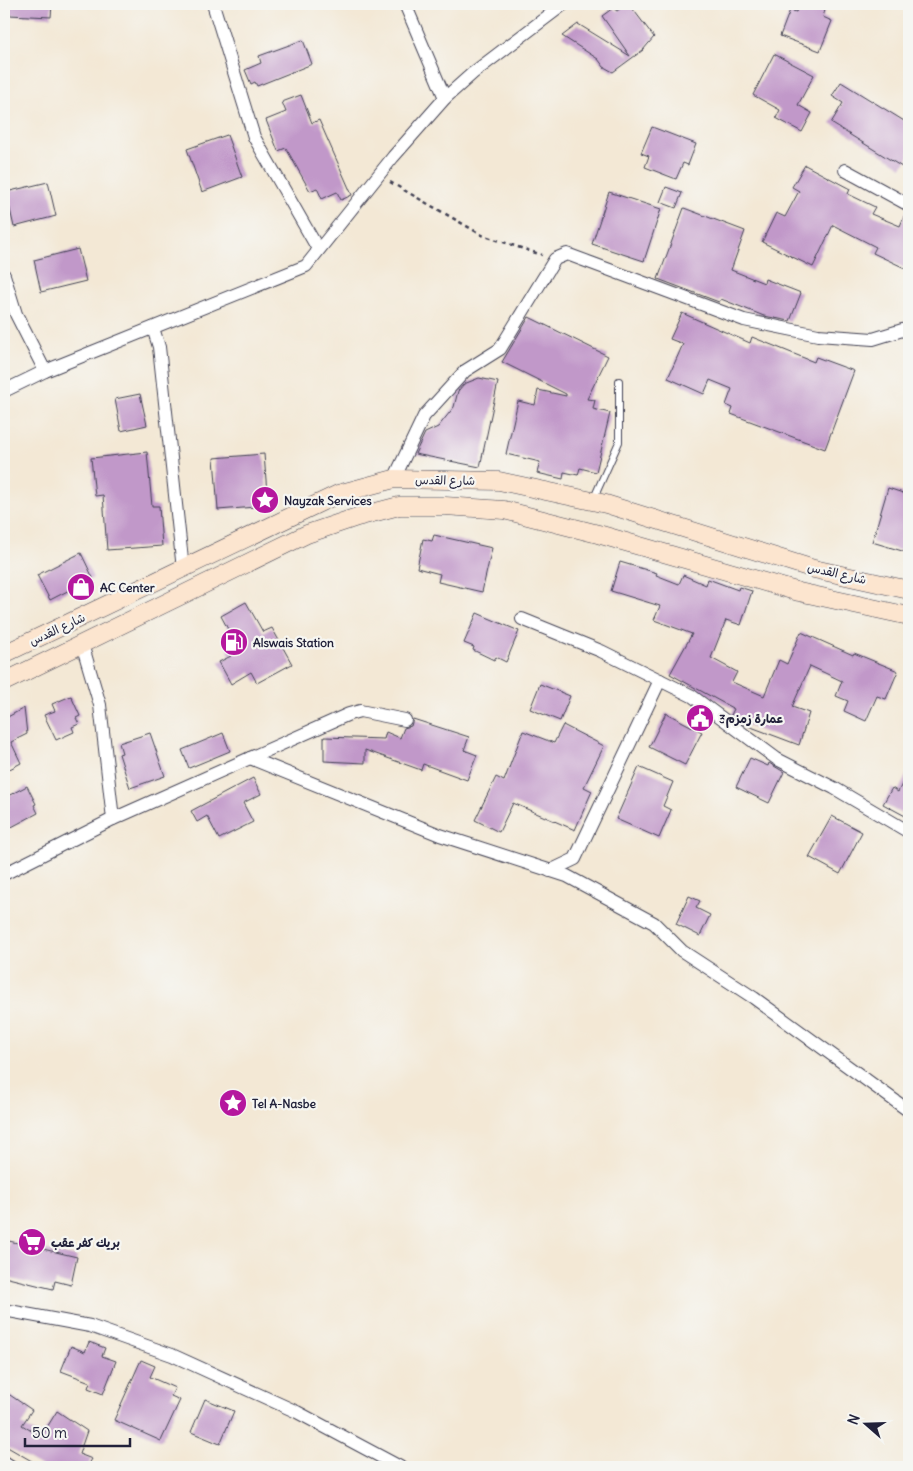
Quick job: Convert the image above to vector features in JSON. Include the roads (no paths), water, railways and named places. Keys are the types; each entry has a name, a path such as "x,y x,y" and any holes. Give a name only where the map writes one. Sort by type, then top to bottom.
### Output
{"main road":[{"name":"شارع القدس","path":"4,654 338,494 394,479 499,481 592,501 814,569 909,590"},
{"name":"شارع القدس","path":"4,682 307,534 357,517 399,506 444,506 504,510 598,534 799,592 909,616"},
{"path":"799,592 814,569"}],"street":[{"path":"213,4 254,137 318,249"},
{"path":"405,4 445,98"},
{"path":"4,391 45,371 306,266 378,175 445,98 473,73 564,4"},
{"path":"845,170 909,205"},
{"path":"394,479 424,416 465,371 500,349 555,259 567,254 744,320 818,335 873,339 909,328"},
{"path":"4,275 10,316 45,371"},
{"path":"153,328 159,347 183,569"},
{"path":"522,619 601,651 692,696 777,759 834,788 909,832"},
{"path":"82,644 100,705 113,819"},
{"path":"550,871 575,859 660,680"},
{"path":"4,874 113,819 349,714 360,711 405,720"},
{"path":"250,758 440,835 567,876 654,922 682,950 754,998 884,1091 909,1112"},
{"path":"4,1310 90,1326 172,1355 297,1412 400,1467"},
{"path":"4,1462 12,1467"}],"lane":[{"path":"592,501 619,442 619,381"}],"place":[{"name":"Nayzak Services","path":"265,500"},
{"name":"AC Center","path":"81,587"},
{"name":"Alswais Station","path":"234,642"},
{"name":"عمارة زمزم3","path":"700,718"},
{"name":"Tel A-Nasbe","path":"233,1103"},
{"name":"بريك كفر عقب","path":"32,1242"}]}
